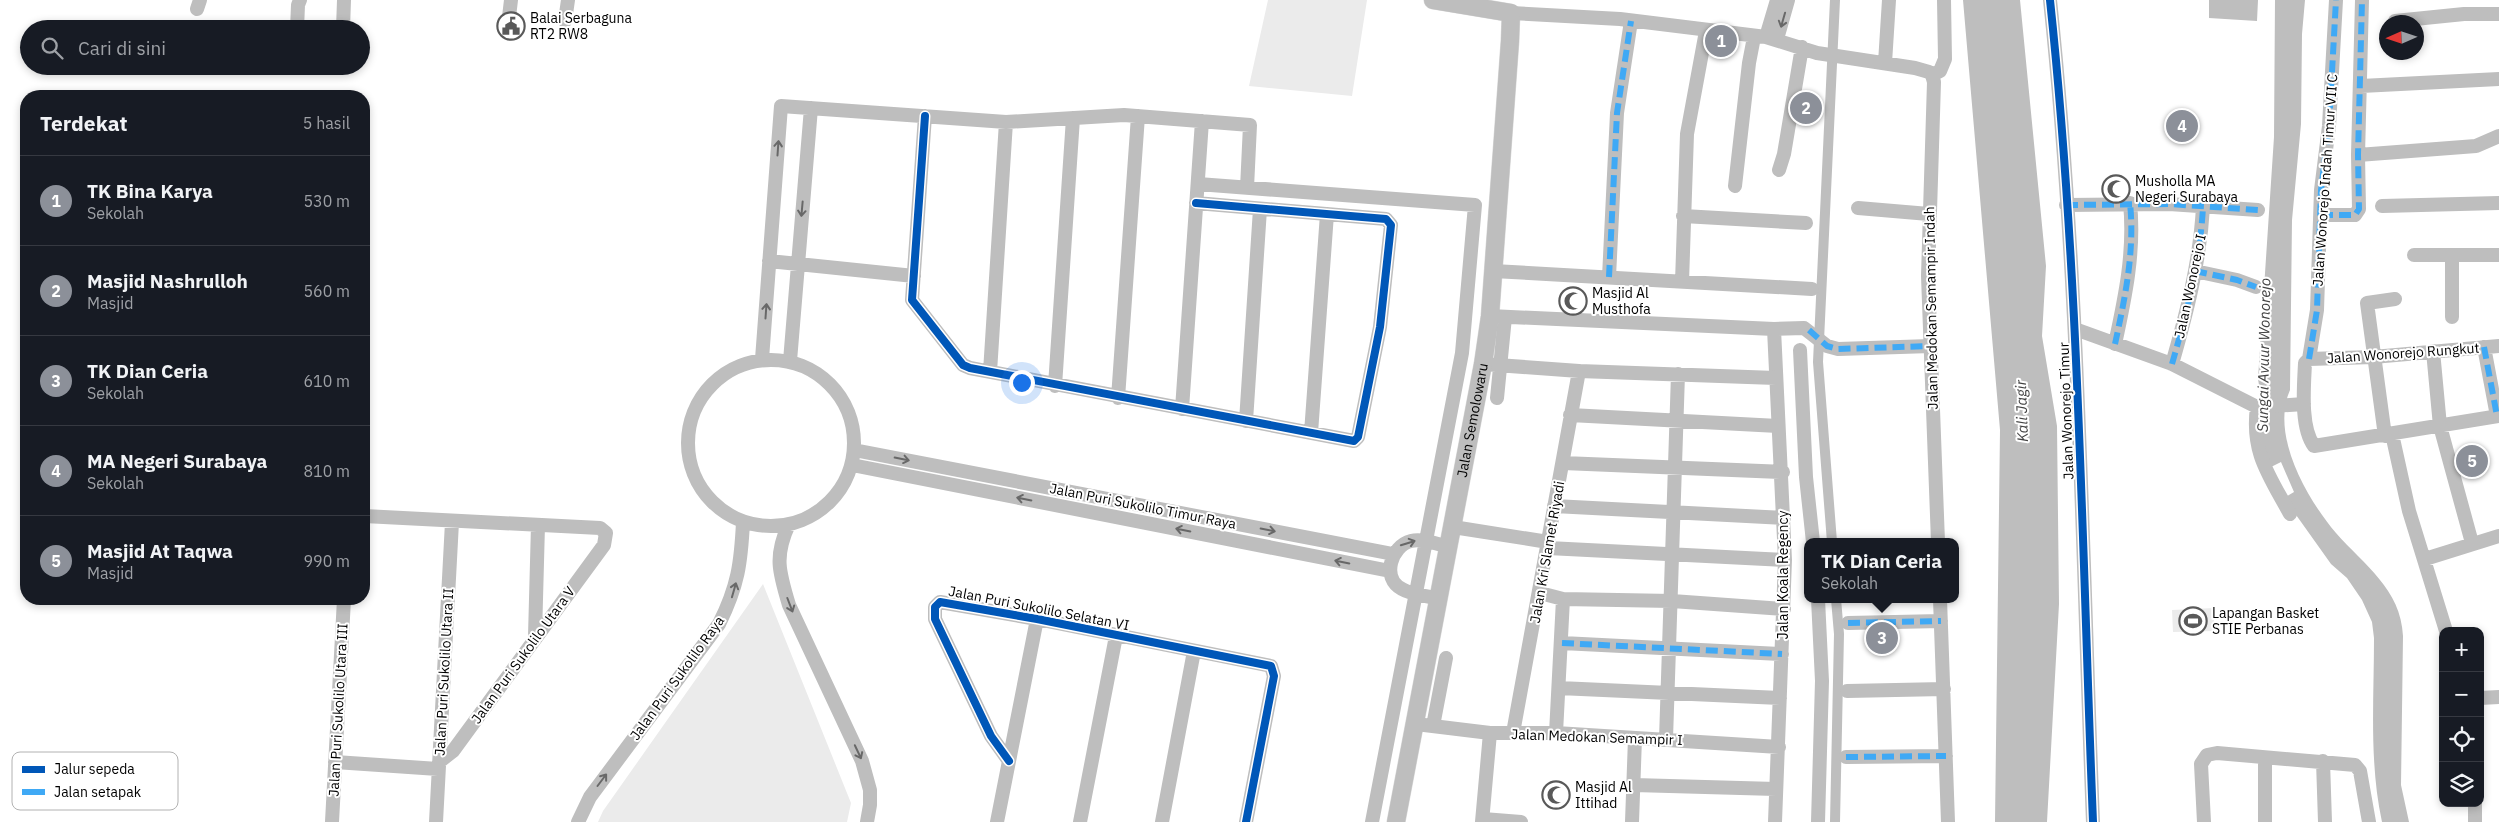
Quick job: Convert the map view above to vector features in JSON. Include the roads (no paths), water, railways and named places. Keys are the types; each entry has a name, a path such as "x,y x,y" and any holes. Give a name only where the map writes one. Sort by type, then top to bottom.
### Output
{"main road":[{"path":"1433,0 1511,13"},
{"name":"Jalan Semolowaru","path":"1396,822 1424,725 1427,596 1453,527 1483,364 1498,316 1493,271 1511,13"}],"street":[{"path":"297,20 300,0"},
{"path":"343,20 344,0"},
{"path":"509,17 511,0"},
{"path":"565,21 568,0"},
{"path":"1766,38 1777,0"},
{"path":"1735,186 1749,64 1788,0"},
{"path":"1885,63 1889,0"},
{"path":"1511,13 1631,21 1766,38 1817,53 1915,68 1929,72 1932,75 1940,71 1945,59 1944,0"},
{"name":"Jalan Wonorejo Timur","path":"2050,0 2061,106 2075,330 2093,822"},
{"name":"Jalan Wonorejo Indah Timur VII C","path":"2336,0 2329,126 2321,215 2318,310 2297,405 2314,446 2388,435"},
{"path":"2321,215 2355,215 2359,212 2358,155 2362,0"},
{"path":"2424,18 2464,14 2499,14"},
{"path":"1609,277 1617,113 1631,21"},
{"path":"1682,282 1683,216 1688,134 1706,31"},
{"path":"1779,170 1784,154 1802,48"},
{"name":"Jalan Medokan Semampir Indah","path":"1932,75 1934,82 1929,214 1930,346 1938,538"},
{"path":"2361,86 2499,79"},
{"path":"762,359 781,106 1006,122 1138,116 1250,126 1247,188"},
{"path":"790,361 811,108"},
{"path":"925,116 912,300 963,365 1055,386 1354,441 1358,437 1380,327 1391,226 1386,219 1196,203"},
{"path":"1118,398 1138,116"},
{"path":"1055,386 1073,118"},
{"path":"990,372 1006,122"},
{"path":"1182,409 1202,122"},
{"path":"2358,155 2476,146 2499,136"},
{"path":"1198,184 1475,205 1462,353 1429,542 1427,596 1372,822"},
{"path":"2066,205 2130,203 2258,210"},
{"path":"2115,344 2123,312 2130,263 2132,222 2130,203"},
{"path":"2382,206 2499,204"},
{"name":"Jalan Wonorejo I","path":"2172,364 2195,271 2200,245 2203,207"},
{"path":"1246,421 1260,208"},
{"path":"1858,208 1929,214"},
{"path":"1311,433 1327,214"},
{"path":"1683,216 1806,223"},
{"path":"2414,255 2499,255"},
{"path":"2452,255 2452,317"},
{"path":"770,261 914,276"},
{"path":"1493,271 1812,289"},
{"path":"2195,271 2237,280 2256,287"},
{"path":"2395,299 2367,303 2373,357 2388,435 2445,627"},
{"path":"1497,398 1501,365 1498,316 1774,329 1794,327 1809,330 1827,346 1838,349 1930,346"},
{"name":"Jalan Koala Regency","path":"1774,329 1785,560 1775,822"},
{"path":"2075,330 2172,364 2260,407 2297,405"},
{"name":"Jalan Wonorejo Rungkut","path":"2308,360 2373,357 2499,346"},
{"path":"2388,435 2498,416 2484,347"},
{"path":"1800,350 1806,476 1813,538"},
{"path":"2433,352 2440,426 2472,543"},
{"path":"762,359 790,361 817,373 839,393 852,420 854,450 852,465 846,479 829,503 817,513 790,524 774,526 744,522 712,502 700,487 692,470 688,452 688,433 693,414 701,398 712,383 727,371 744,363 762,359"},
{"path":"1483,364 1579,371 1776,378"},
{"name":"Jalan Kri Slamet Riyadi","path":"1513,733 1540,594 1579,371"},
{"path":"1666,739 1677,466 1678,374"},
{"path":"2260,407 2256,441 2263,465 2290,514"},
{"path":"1570,415 1778,426"},
{"name":"Jalan Puri Sukolilo Timur Raya","path":"854,450 1393,554"},
{"path":"1563,463 1677,466 1782,472"},
{"name":"Jalan Puri Sukolilo Timur Raya","path":"852,465 1390,571"},
{"path":"1142,522 1147,506"},
{"path":"1554,506 1784,518"},
{"path":"370,516 538,525 536,636"},
{"name":"Jalan Puri Sukolilo Utara II","path":"436,822 452,522"},
{"name":"Jalan Puri Sukolilo Raya","path":"578,822 590,797 719,624 732,597 740,567 744,522"},
{"path":"790,524 781,542 779,557 782,581 789,605 862,761 870,790 867,822"},
{"name":"Jalan Puri Sukolilo Utara V","path":"439,765 453,751 604,545 606,533 603,529 538,525"},
{"path":"1453,527 1548,545 1672,556 1785,560"},
{"path":"2424,559 2499,536"},
{"path":"1427,596 1400,589 1390,571 1393,554 1398,547 1410,541 1429,542 1447,546"},
{"path":"1540,594 1563,600 1672,601 1784,609"},
{"path":"1556,733 1563,600"},
{"name":"Jalan Puri Sukolilo Selatan VI","path":"1009,761 991,736 936,619 935,607 937,603 944,602 1038,618 1116,636 1269,665 1274,676 1246,822"},
{"path":"1818,603 1822,681 1818,822"},
{"path":"1940,603 1948,822"},
{"name":"Jalan Puri Sukolilo Utara III","path":"332,822 344,605"},
{"path":"997,822 1038,618"},
{"path":"1848,623 1941,621"},
{"path":"1080,822 1116,636"},
{"path":"1562,642 1782,654"},
{"path":"1162,822 1194,651"},
{"path":"1424,725 1446,658"},
{"path":"1559,688 1780,698"},
{"path":"1847,692 1944,689"},
{"path":"2484,698 2499,698"},
{"name":"Jalan Medokan Semampir I","path":"1424,725 1490,733 1556,733 1779,746"},
{"path":"1490,733 1482,820 1521,822"},
{"path":"1632,822 1635,738"},
{"path":"2204,822 2201,764 2207,755 2217,753 2356,764 2361,775 2369,822"},
{"path":"1846,757 1946,756"},
{"path":"2265,758 2265,822"},
{"path":"2323,761 2325,822"},
{"path":"336,762 439,765"},
{"path":"1634,785 1776,789"},
{"path":"2475,807 2475,822"}],"water":[{"name":"Kali Jagir","path":"1963,0 2020,0 2046,266 2042,336 2057,426 2059,604 2047,822 1995,822 2000,430"},
{"path":"2209,0 2258,0 2257,21 2209,18"},
{"name":"Sungai Avuur Wonorejo","path":"2275,0 2305,0 2302,34 2301,124 2292,220 2290,390 2285,408 2288,446 2303,485 2314,503 2336,533 2369,567 2388,591 2401,619 2403,636 2401,785 2409,822 2382,822 2375,777 2373,708 2374,638 2372,622 2362,600 2347,578 2331,564 2284,498 2294,492 2281,462 2269,468 2260,426 2266,399 2260,391 2258,379 2274,137"}],"waterway":[{"path":"1832,538 1818,362 1835,0"},
{"path":"1835,822 1839,634 1836,603"}],"place":[{"name":"Balai Serbaguna RT2 RW8","path":"511,26"},
{"name":"TK Bina Karya","path":"1721,41"},
{"name":"Masjid Nashrulloh","path":"1806,108"},
{"name":"MA Negeri Surabaya","path":"2182,126"},
{"name":"Musholla MA Negeri Surabaya","path":"2116,189"},
{"name":"Masjid Al Musthofa","path":"1573,301"},
{"name":"Masjid At Taqwa","path":"2472,461"},
{"name":"Lapangan Basket STIE Perbanas","path":"2193,621"},
{"name":"TK Dian Ceria","path":"1882,638"},
{"name":"Masjid Al Ittihad","path":"1556,795"}]}
